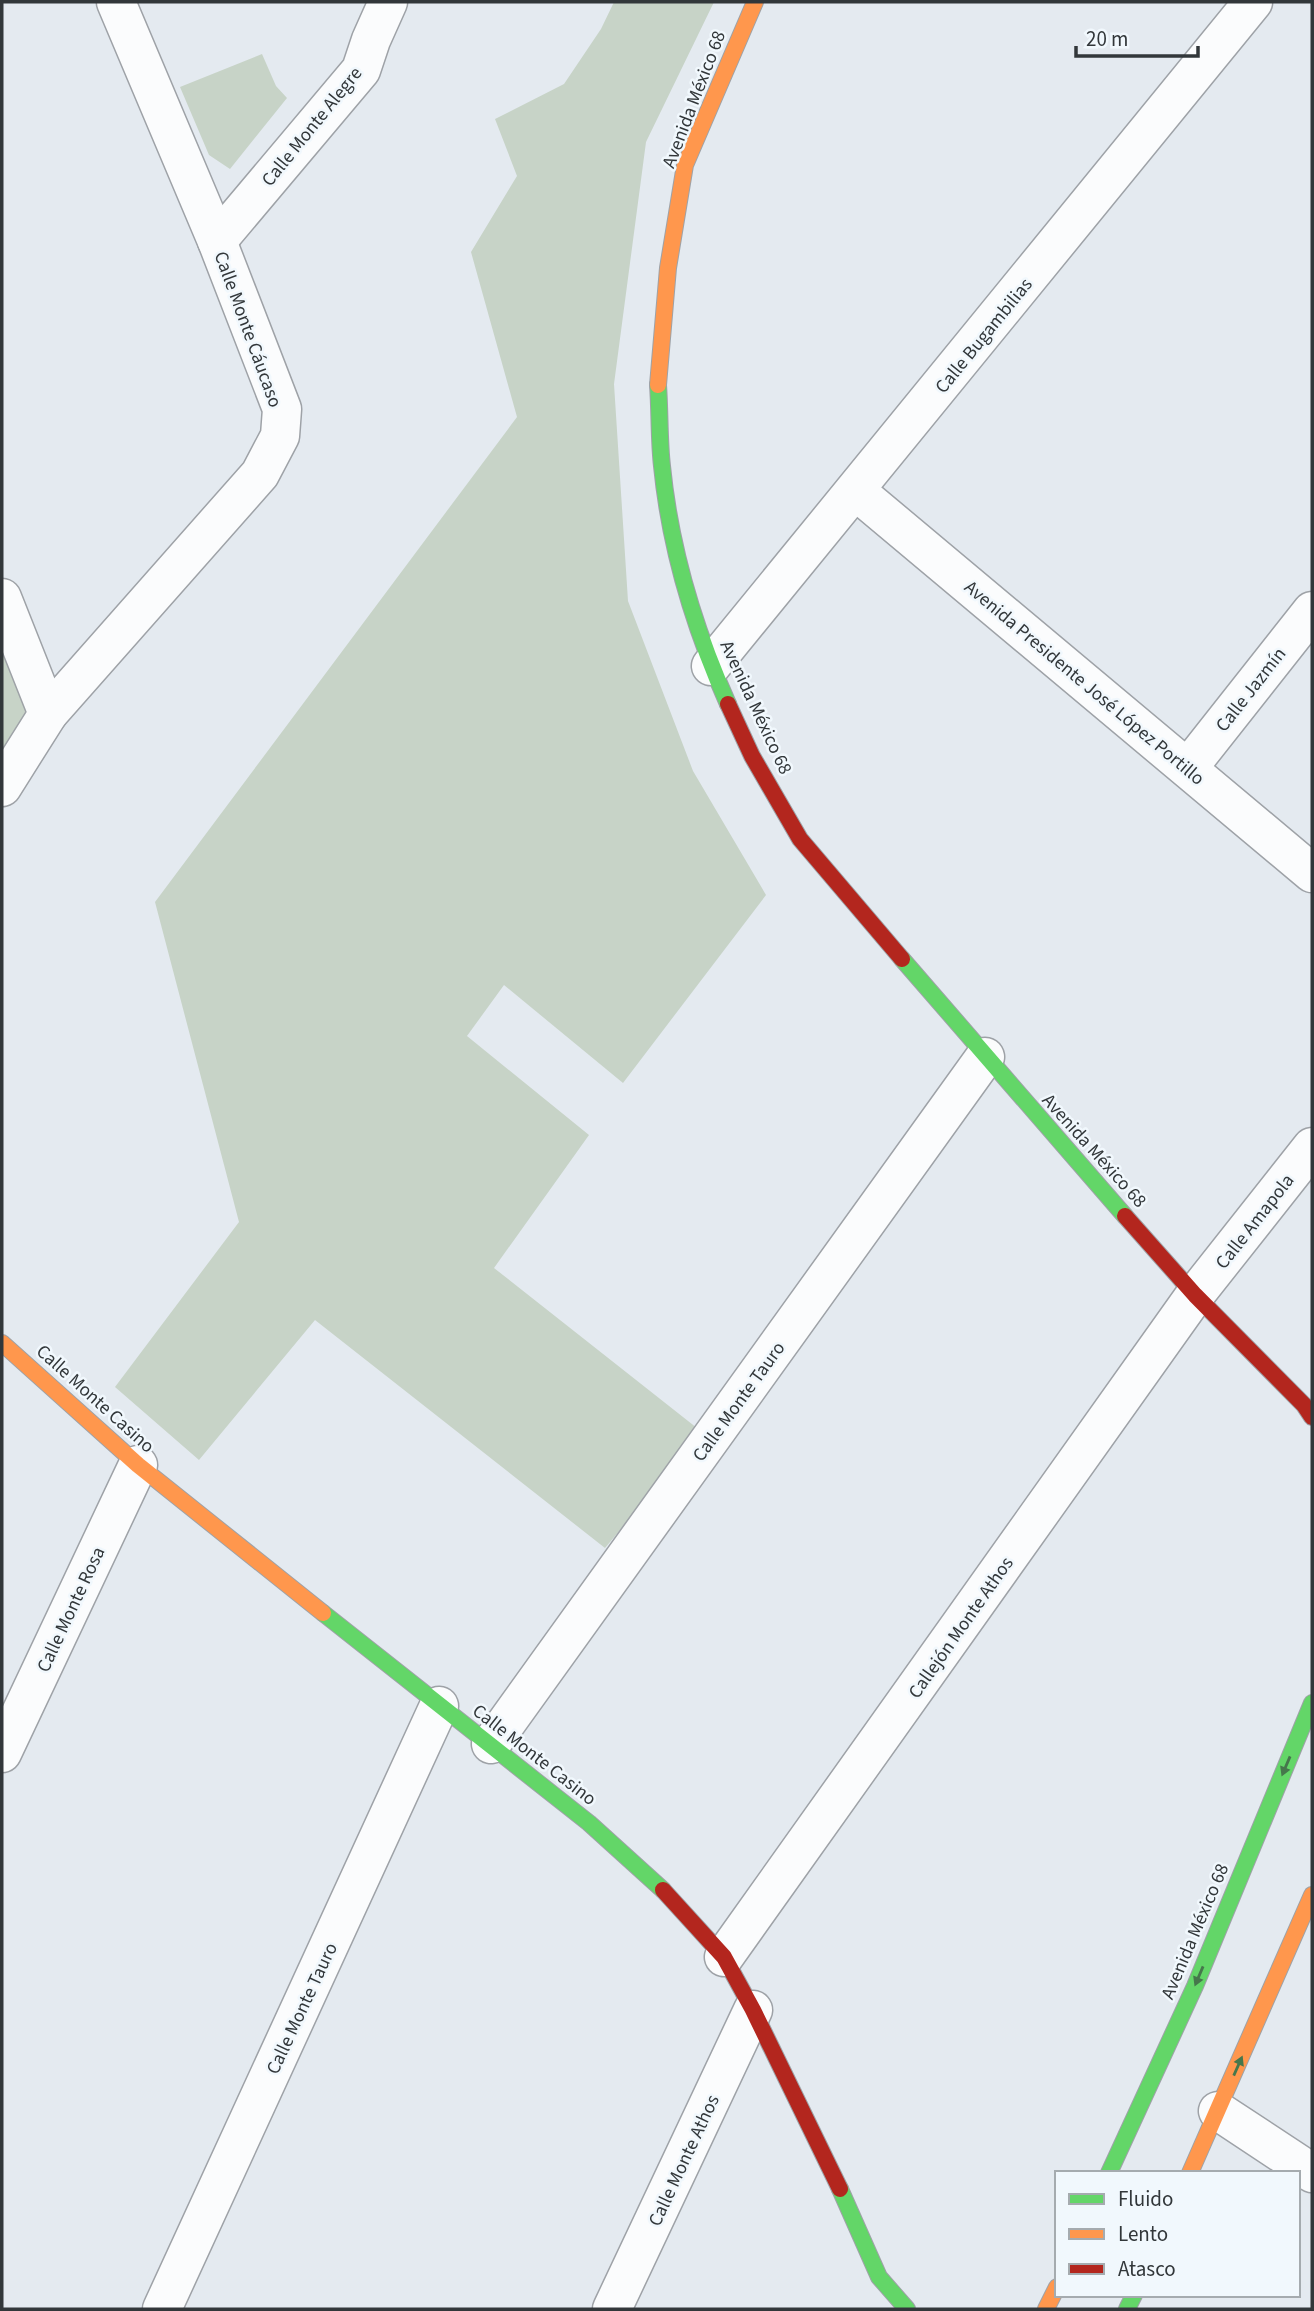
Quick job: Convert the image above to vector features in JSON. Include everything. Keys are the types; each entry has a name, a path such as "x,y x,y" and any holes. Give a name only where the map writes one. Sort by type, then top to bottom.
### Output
{"main road":[{"name":"Avenida México 68","path":"755,2 685,165 667,268 658,377 662,467 678,561 711,666 752,756 800,839 985,1057 1195,1295 1304,1405 1312,1417"},
{"name":"Calle Monte Casino","path":"2,1343 138,1465 589,1823 669,1895 724,1957 825,2155 879,2277 907,2309"},
{"name":"Avenida México 68","path":"1110,2171 1195,1986 1312,1703"},
{"path":"1191,2171 1312,1895"},
{"path":"1046,2309 1055,2291"}],"street":[{"name":"Calle Monte Cáucaso","path":"2,787 48,714 260,474 280,436 282,409 217,241 116,2"},
{"name":"Calle Monte Alegre","path":"217,241 361,70 388,2"},
{"name":"Calle Bugambilias","path":"711,666 1253,2"},
{"name":"Avenida Presidente José López Portillo","path":"856,491 1312,873"},
{"path":"2,598 48,714"},
{"name":"Calle Jazmín","path":"1188,768 1312,611"},
{"name":"Calle Monte Tauro","path":"491,1744 985,1057"},
{"name":"Calle Amapola","path":"1195,1295 1312,1147"},
{"name":"Callejón Monte Athos","path":"724,1957 1195,1295"},
{"name":"Calle Monte Rosa","path":"2,1753 138,1465"},
{"name":"Calle Monte Tauro","path":"162,2309 439,1706"},
{"name":"Calle Monte Athos","path":"612,2309 752,2010"},
{"path":"1218,2111 1312,2173"}],"shaded area":[{"path":"614,2 714,2 646,142 614,384 628,601 693,771 766,895 623,1083 504,985 467,1036 589,1135 494,1268 702,1432 605,1548 315,1320 199,1460 115,1387 239,1222 155,902 517,417 471,252 517,176 495,119 564,84 601,29"},
{"path":"262,54 276,86 287,98 230,169 209,155 180,87"},
{"path":"2,633 46,736 2,809"}],"traffic: fast":[{"path":"658,385 660,446 671,527 695,618 728,704"},
{"path":"902,959 1125,1216"},
{"path":"323,1613 589,1823 663,1890"},
{"path":"1110,2171 1195,1986 1312,1703"},
{"path":"840,2189 879,2277 907,2309"},
{"path":"1127,2309 1133,2297"}],"traffic: slow":[{"path":"658,385 668,268 685,165 755,2"},
{"path":"2,1343 138,1465 323,1613"},
{"path":"1191,2171 1312,1895"},
{"path":"1046,2309 1055,2291"}],"traffic: jam":[{"path":"728,704 752,756 800,839 902,959"},
{"path":"1125,1216 1195,1295 1304,1405 1312,1417"},
{"path":"663,1890 724,1957 753,2010 840,2189"}]}
